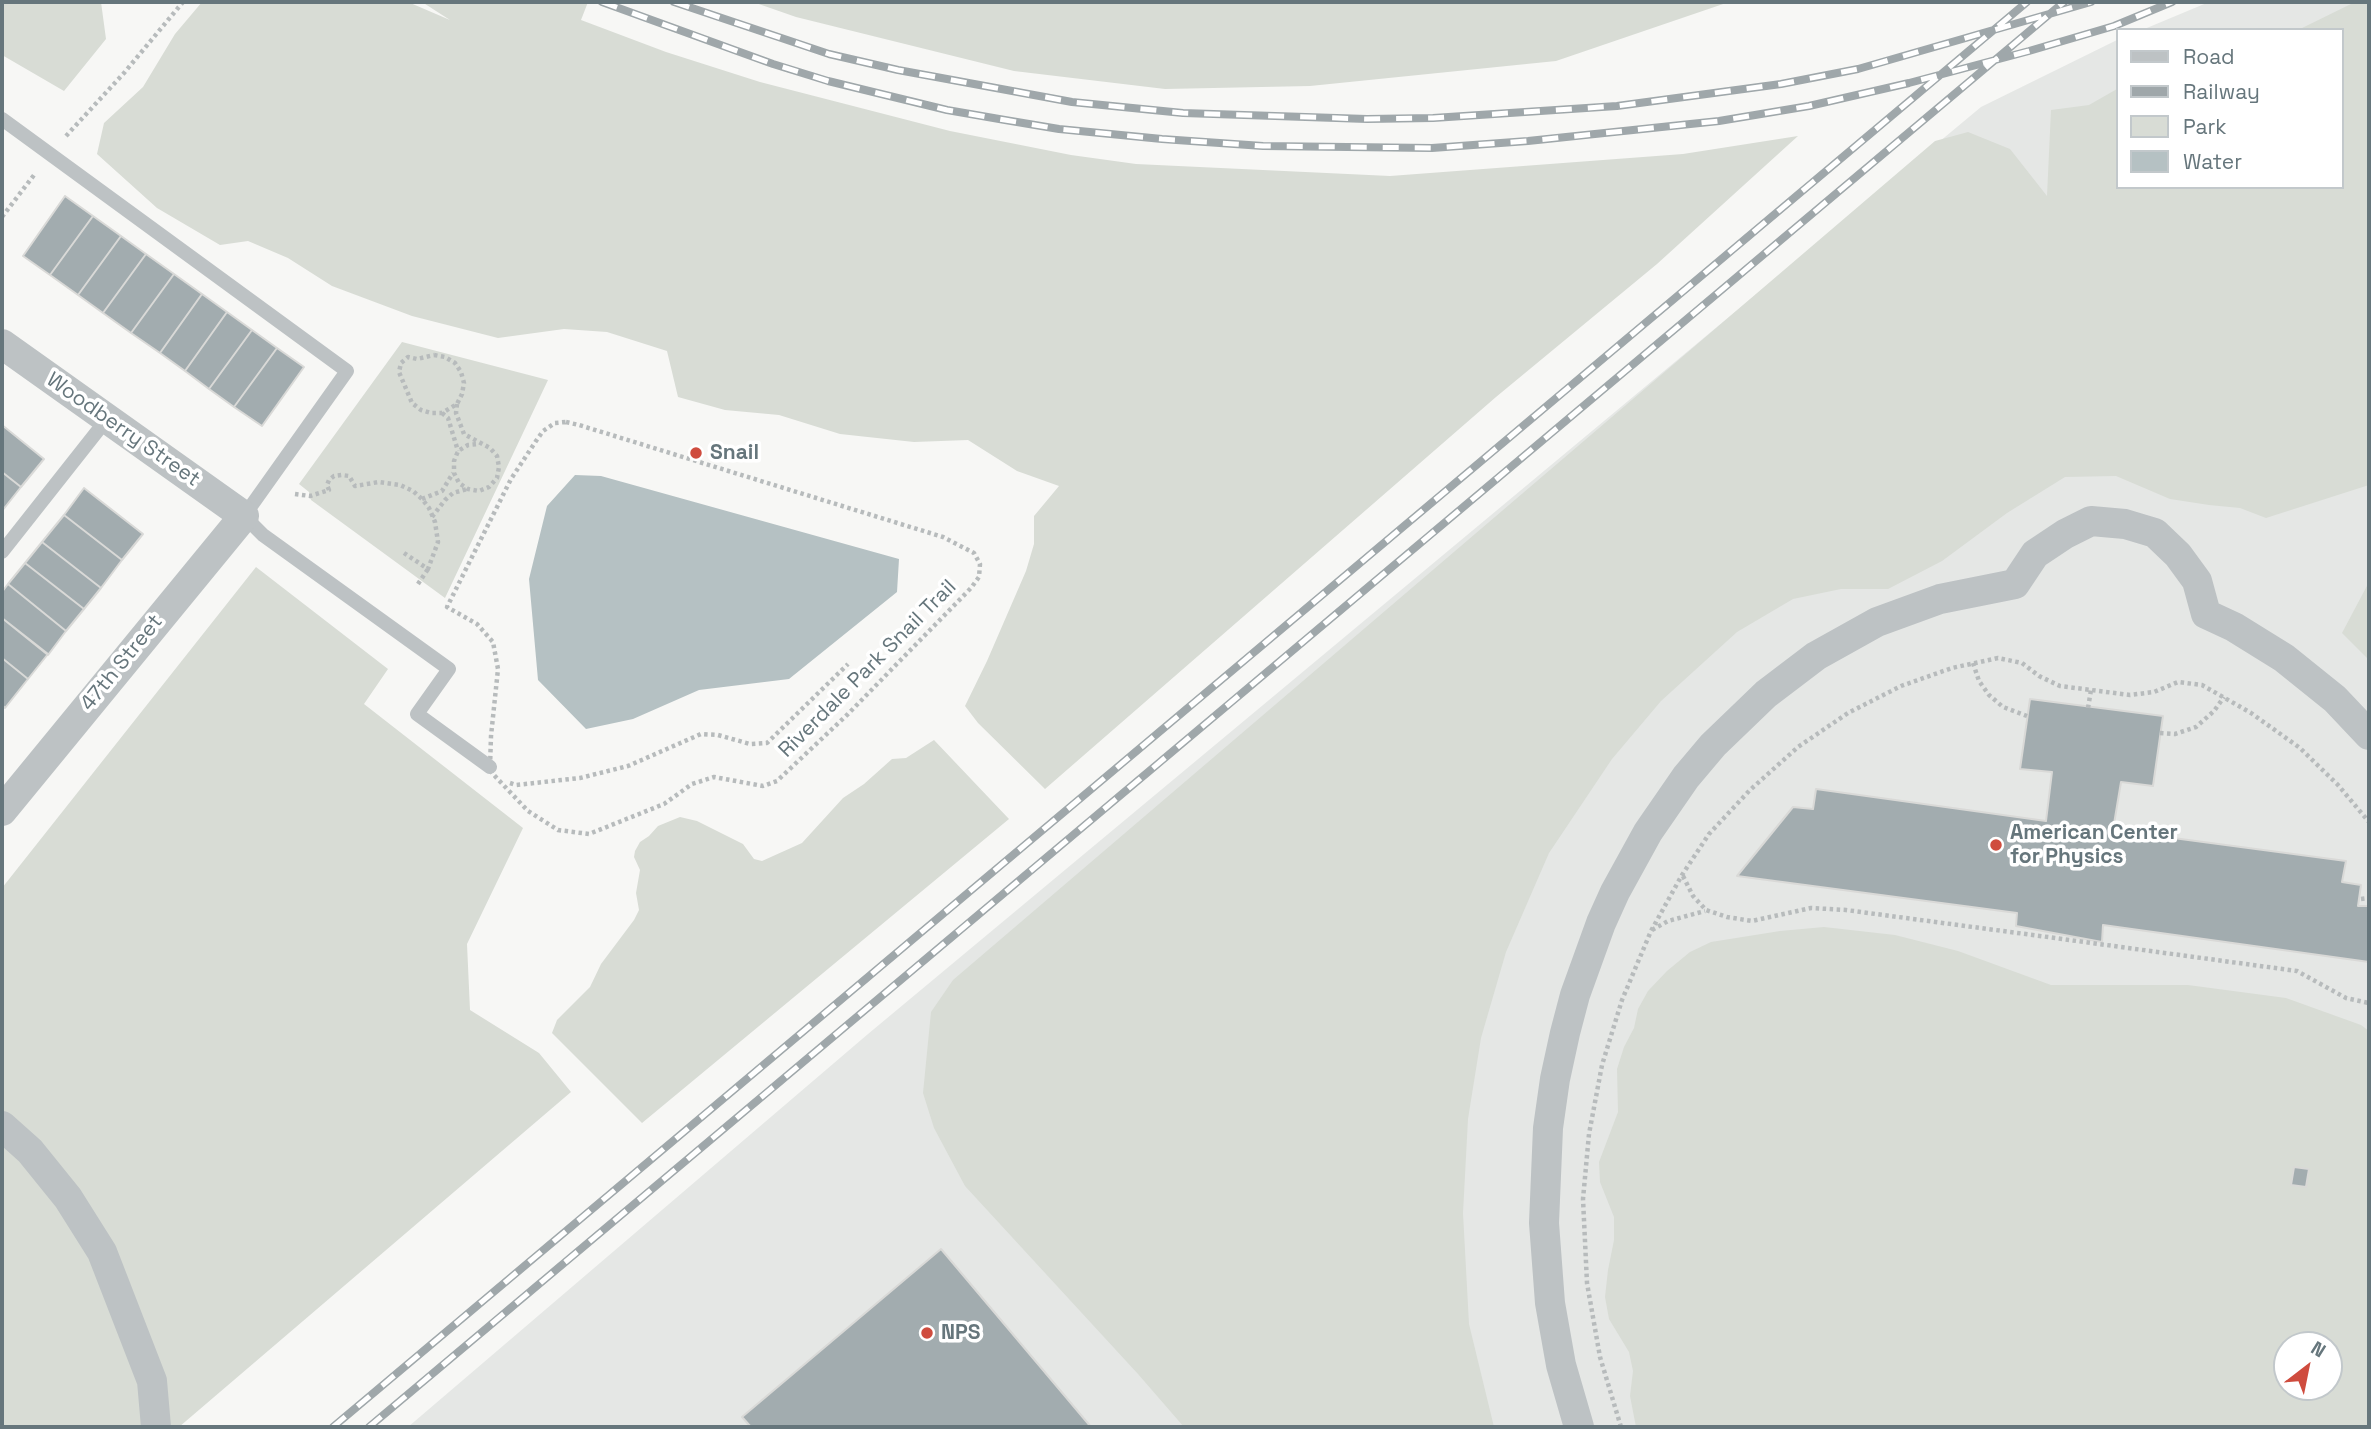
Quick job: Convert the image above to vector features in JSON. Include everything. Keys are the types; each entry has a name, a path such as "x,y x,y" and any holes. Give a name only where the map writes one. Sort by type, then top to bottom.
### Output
{"street":[{"name":"Woodberry Street","path":"2,344 244,516"},
{"name":"47th Street","path":"2,811 244,516"},
{"path":"1579,1427 1561,1365 1550,1303 1544,1223 1548,1128 1564,1034 1588,955 1601,923 1648,832 1713,745 1766,694 1816,656 1877,622 1940,598 2015,584 2035,555 2065,534 2091,521 2125,524 2155,533 2178,555 2197,581 2206,614 2284,658 2335,699 2369,735"},
{"path":"2,1126 30,1151 68,1198 102,1252 152,1381 156,1427"}],"lane":[{"path":"2,119 347,371 244,516 263,535 450,669 417,714 490,767"},
{"path":"2,552 107,419"}],"path":[{"path":"61,141 124,73 183,2"},
{"path":"2,217 40,168"},
{"path":"457,404 443,413 421,410 412,403 399,372 401,363 408,357 417,359 434,355 455,363 461,372 464,383 456,413 464,433 489,448 497,456 499,467 497,478 479,491 468,489 458,482 454,472 454,461 458,452 468,445 479,444"},
{"path":"443,413 448,418 458,452"},
{"name":"Riverdale Park Snail Trail","path":"555,423 579,425 943,537 974,553 980,564 979,577 971,588 848,714 777,782 764,786 714,777 692,784 664,804 589,834 558,830 528,811 499,780 490,767 498,668 493,642 477,624 447,607 512,479 536,440 555,423"},
{"path":"422,499 442,491 454,472"},
{"path":"295,494 310,496 329,490 329,481 334,476 342,475 349,477 355,486 379,482 400,485 422,499 432,517 438,542 428,569 418,584"},
{"path":"432,517 444,500 468,489"},
{"path":"404,554 428,569"},
{"path":"1621,1427 1600,1357 1587,1283 1583,1199 1589,1134 1602,1065 1622,1000 1651,930 1682,875 1709,834 1750,790 1798,747 1848,713 1902,686 1952,668 1998,658 2022,663 2039,676 2060,686 2130,695 2154,692 2178,682 2202,685 2250,713 2300,748 2338,785 2369,822"},
{"path":"1973,663 1979,681 1989,695 2003,708 2027,716"},
{"path":"499,780 516,785 580,778 628,766 701,734 718,735 750,744 767,743 848,664"},
{"path":"2088,708 2091,690"},
{"path":"2160,733 2175,734 2196,727 2214,711 2224,697"},
{"path":"1682,875 1693,896 1706,910 1727,917 1752,921 1811,908 1846,910 2055,936 2297,971 2346,998 2369,1003"},
{"path":"2361,898 2369,898"},
{"path":"1651,930 1668,921 1706,910"}],"shaded area":[{"path":"2209,2 2369,2 2369,1427 408,1427 868,1034 1981,107 2116,40 2116,189 2343,189 2343,28 2147,28"}],"green space":[{"path":"2,2 101,2 106,39 64,91 2,55"},
{"path":"202,2 408,2 450,20 422,2 588,2 581,20 666,52 760,82 950,131 1071,155 1136,164 1390,176 1683,154 1798,136 1657,264 1496,397 1045,789 978,723 965,706 1026,571 1034,544 1034,516 1059,486 1017,471 968,440 914,442 840,434 779,415 725,410 678,397 667,351 607,332 564,329 498,338 412,316 332,286 288,258 248,241 220,245 157,208 97,154 104,123 143,87 175,34"},
{"path":"753,2 1729,2 1556,61 1310,86 1165,89 1014,71 796,17"},
{"path":"2355,2 2369,2 2369,485 2266,518 2240,508 2170,499 2116,476 2065,477 2007,513 1942,561 1888,589 1841,589 1793,599 1737,632 1661,701 1612,759 1549,853 1506,952 1481,1038 1468,1119 1463,1213 1469,1324 1494,1427 1184,1427 965,1186 934,1128 923,1093 931,1012 953,980 1935,141 1968,132 2010,149 2047,196 2051,110 2089,105 2116,90 2116,189 2343,189 2343,28 2302,28"},
{"path":"402,342 548,380 445,598 311,500 309,492 299,484"},
{"path":"256,567 388,669 364,704 523,828 467,944 470,1010 539,1053 571,1092 179,1427 2,1427 2,888"},
{"path":"2369,582 2369,660 2342,633"},
{"path":"934,740 1009,819 642,1123 552,1033 557,1020 590,987 601,964 639,910 636,893 640,870 634,857 640,842 658,826 680,817 697,821 743,844 754,859 762,861 802,843 843,798 864,784 892,759 906,758"},
{"path":"1824,927 1895,935 1958,951 2051,985 2188,985 2286,998 2361,1025 2369,1031 2369,1427 1636,1427 1630,1396 1633,1371 1629,1352 1609,1319 1605,1297 1614,1240 1614,1217 1600,1182 1599,1162 1618,1112 1617,1069 1634,1028 1638,1009 1648,991 1667,971 1690,952 1711,942"}],"water":[{"path":"575,475 601,476 899,559 897,592 789,679 699,690 633,719 586,729 538,680 529,579 547,506"}],"building":[{"path":"65,196 93,216 50,275 23,256"},
{"path":"93,216 121,236 78,295 50,275"},
{"path":"121,236 146,254 103,313 78,295"},
{"path":"146,254 174,274 131,333 103,313"},
{"path":"174,274 202,294 160,353 131,333"},
{"path":"202,294 227,312 185,371 160,353"},
{"path":"227,312 252,330 209,389 185,371"},
{"path":"252,330 277,348 234,407 209,389"},
{"path":"277,348 304,367 262,426 234,407"},
{"path":"2,425 44,459 21,487 2,472"},
{"path":"2,472 21,487 2,511"},
{"path":"84,488 143,534 122,560 64,515"},
{"path":"64,515 122,560 101,588 42,542"},
{"path":"42,542 101,588 84,609 25,563"},
{"path":"25,563 84,609 66,631 8,584"},
{"path":"8,584 66,631 48,655 2,618 2,592"},
{"path":"2,618 48,654 28,679 2,658"},
{"path":"2,658 28,679 5,708 2,705"},
{"name":"American Center for Physics","path":"2030,699 2163,716 2153,786 2121,782 2113,830 2346,861 2342,882 2361,885 2358,906 2369,906 2369,962 2103,925 2102,942 2016,926 2017,913 1737,876 1793,807 1813,809 1816,789 2046,821 2052,772 2020,769"},
{"path":"2294,1167 2309,1169 2306,1187 2291,1185"},
{"name":"NPS","path":"941,1249 1091,1427 751,1427 742,1417"}],"railway":[{"path":"602,2 773,64 828,81 947,110 1059,129 1162,139 1263,146 1432,148 1719,121 1809,106 2029,51 2114,26 2172,2"},
{"path":"674,2 829,54 898,70 1072,102 1183,113 1367,119 1433,118 1617,106 1781,84 1858,69 2091,2"},
{"path":"333,1427 2027,2"},
{"path":"369,1427 2064,2"}],"place":[{"name":"Snail","path":"696,453"},
{"name":"American Center for Physics","path":"1996,845"},
{"name":"NPS","path":"927,1333"}]}
